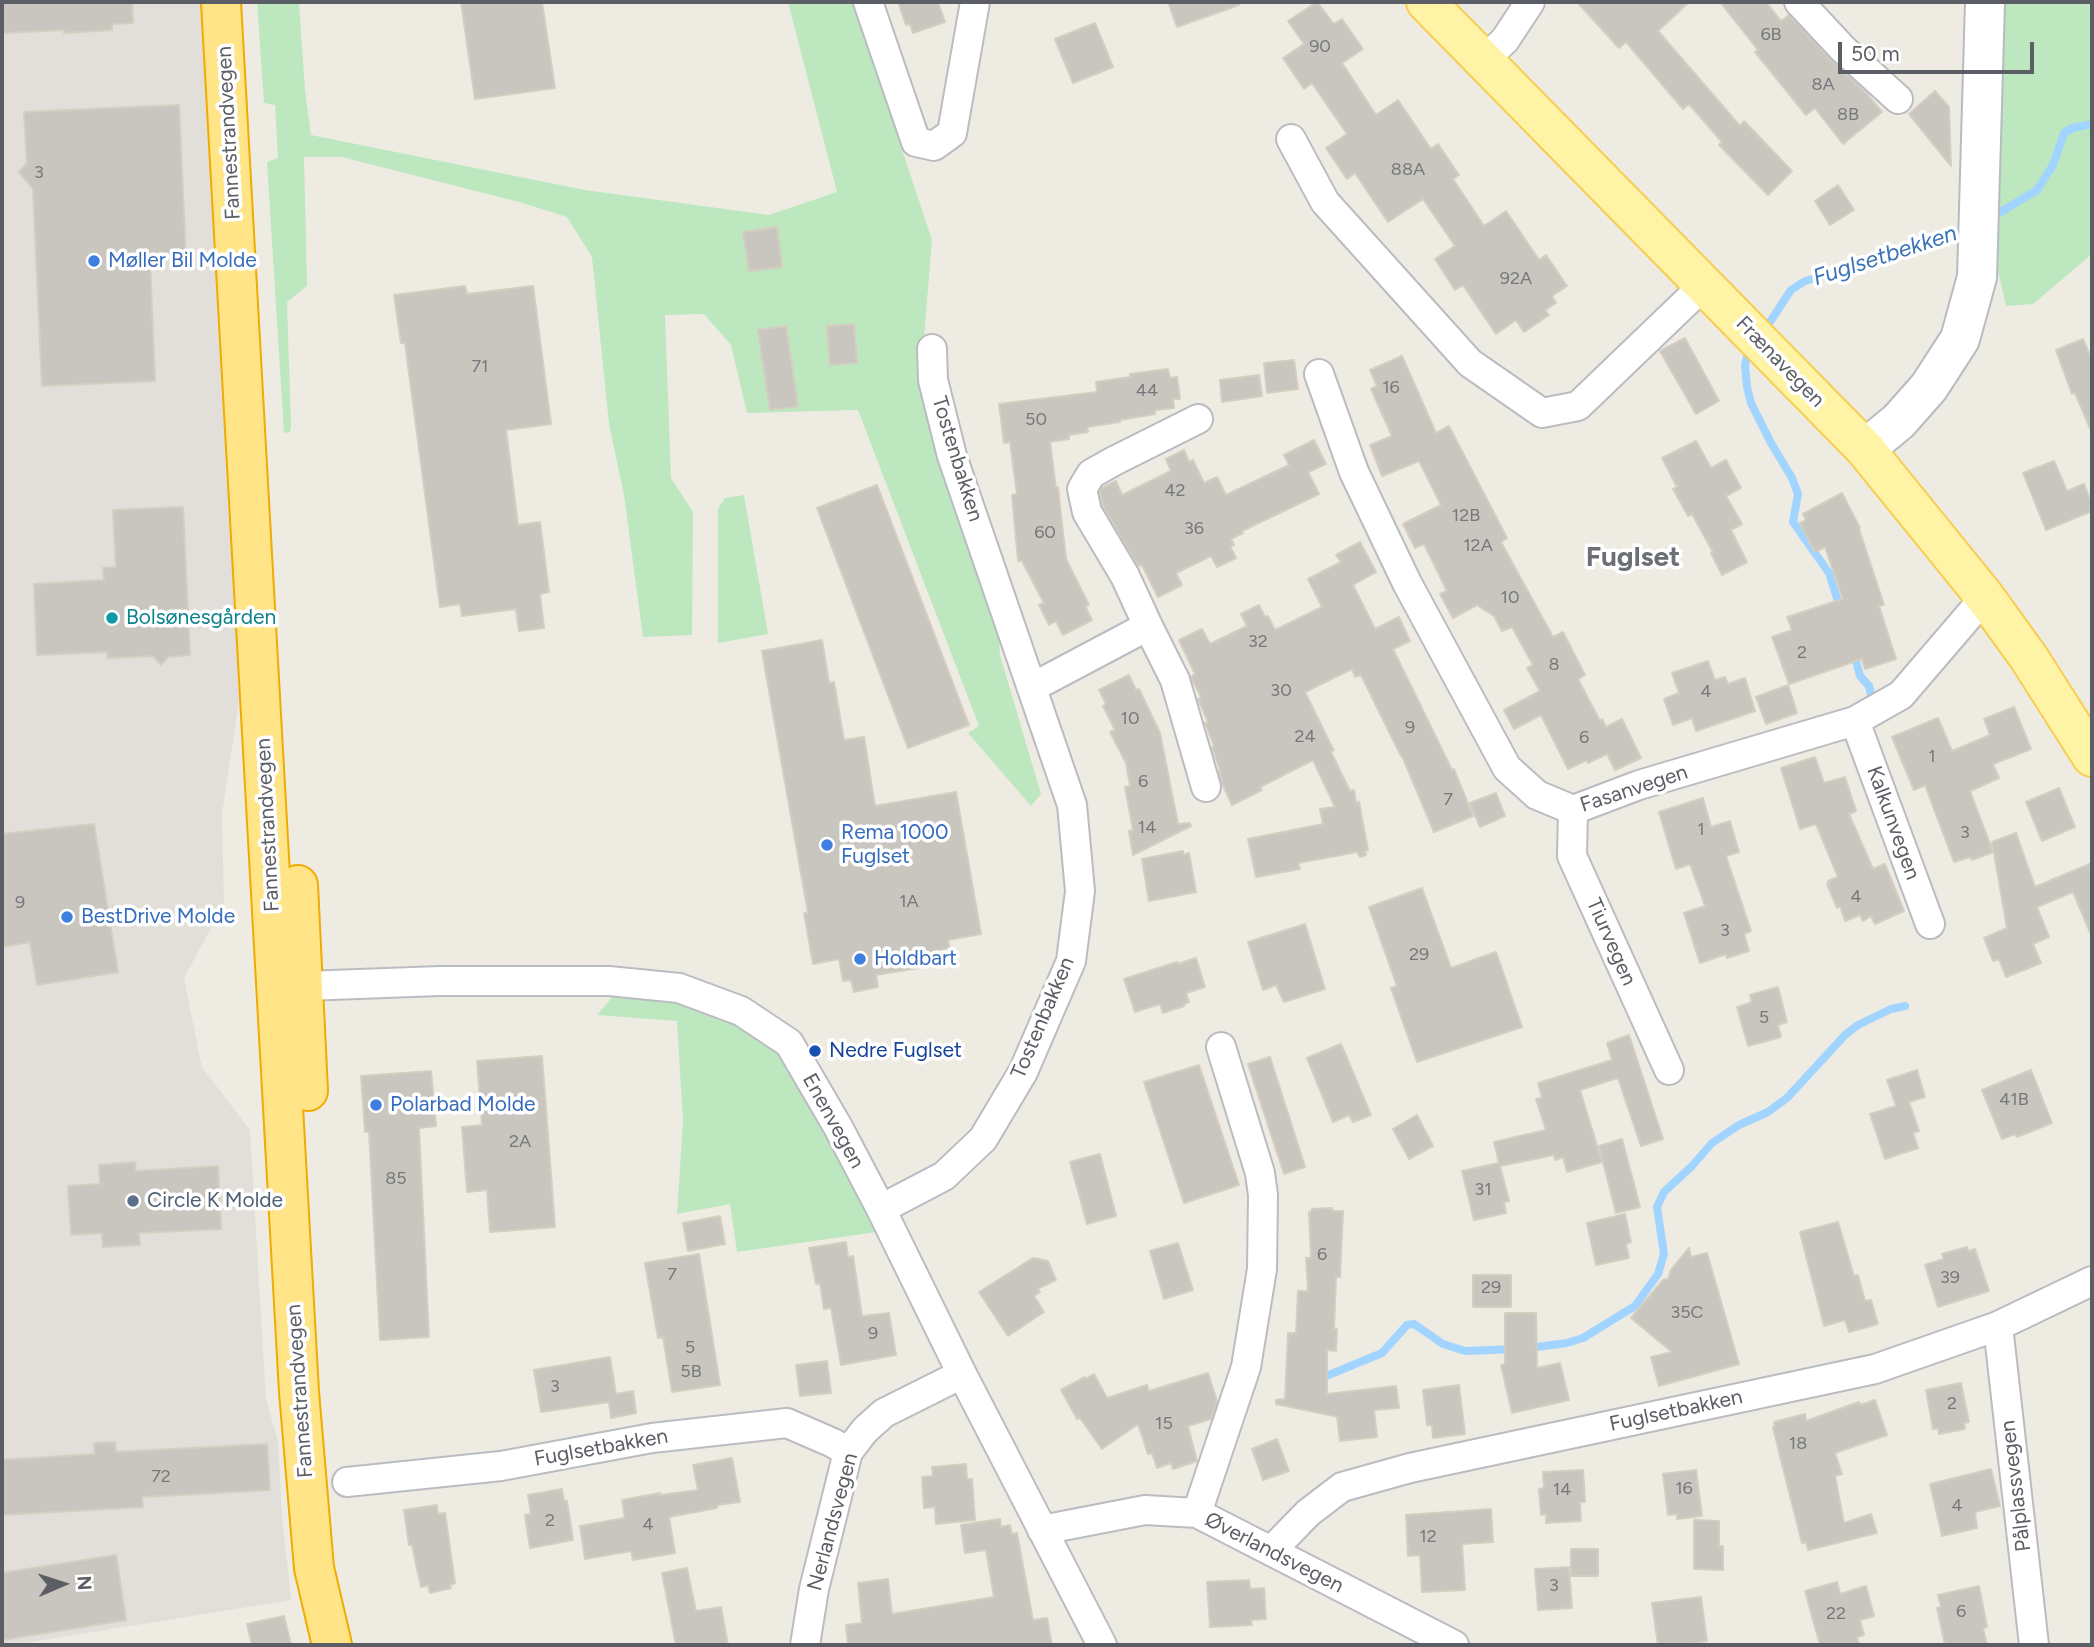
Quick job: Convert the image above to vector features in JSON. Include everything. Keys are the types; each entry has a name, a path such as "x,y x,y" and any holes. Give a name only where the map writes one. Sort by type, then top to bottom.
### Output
{"highway":[{"name":"Fannestrandvegen","path":"221,2 299,1392 314,1568 332,1645"},
{"name":"Fannestrandvegen","path":"247,2 339,1645"}],"main road":[{"name":"Frænavegen","path":"1426,2 1865,449 1985,597 2029,658 2092,757"},
{"path":"1865,449 1899,421 1929,387 1960,339 1978,277 1985,2"}],"street":[{"path":"868,2 916,142 934,146 952,133 975,2"},
{"path":"1484,60 1505,40 1530,2"},
{"path":"1799,2 1843,49 1898,99"},
{"path":"1291,138 1325,202 1470,363 1542,413 1578,406 1704,285"},
{"name":"Tostenbakken","path":"881,1209 944,1176 983,1139 1023,1072 1071,961 1080,891 1072,805 952,456 933,380 932,349"},
{"name":"Fasanvegen","path":"1320,374 1354,472 1406,583 1507,768 1537,795 1573,810 1639,785 1855,721 1900,695 1985,597"},
{"path":"1198,419 1091,474 1082,489 1087,512 1125,576 1175,680 1206,787"},
{"path":"1033,687 1148,626"},
{"name":"Kalkunvegen","path":"1855,721 1930,925"},
{"name":"Tiurvegen","path":"1573,810 1572,856 1669,1070"},
{"name":"Enenvegen","path":"304,986 440,981 609,981 679,988 741,1011 789,1043 838,1127 881,1209 962,1374 1102,1645"},
{"path":"1197,1513 1246,1367 1262,1269 1263,1195 1260,1173 1221,1047"},
{"name":"Fuglsetbakken","path":"1271,1551 1308,1513 1342,1487 1410,1468 1875,1369 1998,1326 2092,1281"},
{"name":"Pålplassvegen","path":"1998,1326 2034,1645"},
{"name":"Nerlandsvegen","path":"805,1645 814,1589 848,1452 865,1430 884,1413 962,1374"},
{"name":"Fuglsetbakken","path":"347,1482 501,1466 652,1438 787,1423 848,1452"},
{"name":"Øverlandsvegen","path":"1042,1530 1144,1510 1197,1513 1454,1645"}],"shaded area":[{"path":"2,2 214,2 226,251 239,701 222,814 224,904 184,978 202,1067 250,1130 266,1399 278,1441 282,1516 291,1600 13,1645 2,1645"}],"green space":[{"path":"257,2 299,2 311,135 585,190 769,215 837,192 788,2 853,2 932,240 924,338 997,603 1000,655 1041,794 1031,806 968,733 979,726 858,410 747,413 731,345 704,314 665,315 671,478 693,512 692,635 643,637 624,495 609,424 592,257 567,217 519,202 342,157 304,157 307,286 287,302 291,426 290,432 284,433 267,162 278,158 275,105 264,103"},
{"path":"1985,2 2092,2 2092,254 2033,304 2006,306 1975,171"},
{"path":"744,495 768,634 718,643 718,509 725,498"},
{"path":"615,994 679,1002 737,1026 780,1053 877,1232 737,1252 730,1204 677,1214 683,1121 677,1021 597,1015"}],"building":[{"path":"2,2 132,2 133,23 112,24 112,30 3,33"},
{"path":"461,2 542,2 555,88 475,99"},
{"path":"898,2 938,2 945,22 913,33 910,24 906,25"},
{"path":"1168,2 1238,2 1239,5 1177,27"},
{"path":"1317,2 1334,24 1342,19 1363,49 1342,63 1376,115 1398,100 1431,149 1438,144 1459,175 1453,179 1484,226 1506,211 1539,260 1546,255 1567,286 1552,296 1556,303 1545,310 1549,315 1524,332 1516,320 1496,334 1463,285 1455,290 1435,259 1455,246 1423,199 1388,222 1355,173 1347,179 1326,148 1347,134 1312,83 1304,89 1283,58 1304,44 1288,21"},
{"path":"1577,2 1689,2 1658,31 1740,126 1744,121 1792,171 1768,195 1719,145 1722,142 1689,104 1683,109 1626,42 1619,48"},
{"path":"1720,2 1766,2 1781,21 1789,15 1882,112 1843,144 1815,108 1806,115 1755,52 1758,50"},
{"path":"1095,23 1113,67 1073,83 1055,39"},
{"path":"1935,91 1949,107 1951,166 1909,114"},
{"path":"179,105 186,259 150,261 155,381 42,386 33,189 19,172 27,163 24,112"},
{"path":"1838,185 1854,210 1830,225 1815,201"},
{"path":"777,227 782,267 749,271 743,232"},
{"path":"465,286 467,294 533,286 551,424 506,430 518,525 540,522 549,592 540,594 544,628 519,631 516,609 462,616 460,604 440,607 405,343 401,343 394,295"},
{"path":"854,324 857,363 830,365 827,326"},
{"path":"786,326 798,406 770,410 758,330"},
{"path":"1685,338 1719,401 1696,414 1660,351"},
{"path":"2083,339 2092,360 2092,433 2075,393 2072,394 2056,350"},
{"path":"1402,356 1436,433 1449,426 1507,538 1501,542 1553,637 1563,632 1585,675 1578,679 1600,721 1602,719 1606,727 1622,719 1641,758 1615,770 1607,754 1568,769 1541,715 1514,729 1504,710 1540,691 1527,668 1533,665 1512,627 1502,631 1494,616 1477,605 1453,618 1440,594 1447,591 1424,544 1415,548 1403,524 1441,505 1419,461 1382,476 1370,445 1392,436 1371,389 1377,386 1370,370"},
{"path":"1294,360 1298,389 1267,393 1264,363"},
{"path":"1168,369 1170,378 1177,377 1180,399 1173,399 1174,408 1155,410 1155,414 1120,422 1087,427 1088,432 1050,442 1066,559 1089,605 1085,606 1092,620 1063,635 1056,621 1049,625 1039,605 1044,603 1022,561 1018,561 1012,495 1017,494 1010,442 1004,443 999,404 1097,392 1096,382"},
{"path":"1259,375 1262,396 1222,402 1220,380"},
{"path":"1314,440 1326,464 1308,472 1319,494 1242,531 1243,533 1231,539 1234,545 1230,546 1236,558 1217,567 1211,556 1176,573 1182,585 1158,597 1142,565 1138,566 1103,506 1100,492 1102,488 1116,481 1122,495 1171,471 1166,459 1184,450 1189,462 1193,460 1204,483 1217,477 1226,495 1289,465 1284,455"},
{"path":"1696,441 1711,468 1726,460 1741,488 1726,496 1742,524 1731,530 1747,562 1722,575 1692,514 1688,516 1673,489 1677,487 1662,458"},
{"path":"2054,461 2067,491 2084,484 2092,511 2046,530 2023,473"},
{"path":"877,485 969,725 908,748 817,508"},
{"path":"1842,493 1860,528 1884,605 1879,606 1896,659 1865,669 1862,659 1789,684 1772,637 1792,630 1787,617 1843,599 1825,547 1815,552 1800,523 1806,520 1803,514"},
{"name":"Bolsønesgården","path":"183,507 190,655 168,657 161,665 153,656 108,658 107,652 37,655 34,584 104,580 103,568 116,567 113,510"},
{"path":"1360,542 1376,572 1353,585 1375,629 1399,617 1410,641 1393,649 1452,770 1454,769 1473,816 1434,832 1402,756 1361,675 1355,677 1352,669 1305,692 1334,750 1331,752 1350,791 1354,790 1356,803 1359,802 1368,850 1365,851 1366,855 1360,857 1357,852 1298,863 1300,869 1256,877 1248,839 1323,824 1320,809 1335,807 1313,760 1260,787 1262,790 1232,805 1222,783 1212,747 1214,746 1205,723 1208,722 1198,699 1201,697 1191,677 1195,674 1179,640 1202,629 1210,644 1247,626 1241,614 1259,605 1275,630 1322,607 1308,579 1341,562 1336,555"},
{"path":"822,640 829,683 834,682 844,740 864,737 875,806 956,792 981,934 948,940 950,948 934,951 936,965 876,975 878,987 854,992 851,980 843,981 839,959 813,964 804,913 808,913 762,651"},
{"path":"1708,661 1715,680 1725,677 1728,684 1745,678 1755,711 1696,731 1692,718 1673,725 1664,699 1679,693 1672,673"},
{"path":"1129,675 1136,690 1139,689 1160,733 1178,824 1190,823 1191,826 1133,855 1129,831 1133,830 1125,787 1130,786 1126,763 1110,732 1115,730 1103,706 1106,704 1099,690"},
{"path":"1788,685 1797,713 1766,724 1756,697"},
{"path":"2014,707 2031,749 1993,764 1999,778 1970,791 1993,852 1972,860 1970,857 1954,862 1925,785 1914,790 1892,737 1938,718 1952,751 1990,735 1984,719"},
{"path":"1815,757 1824,783 1845,777 1856,811 1849,814 1873,869 1885,864 1904,911 1875,924 1871,916 1863,921 1860,915 1845,921 1840,906 1837,908 1827,884 1838,877 1816,824 1800,829 1781,768"},
{"path":"2059,788 2075,827 2042,841 2026,802"},
{"path":"1496,793 1505,816 1480,827 1470,803"},
{"path":"1703,798 1711,827 1730,821 1739,852 1726,856 1751,931 1744,934 1749,951 1727,958 1726,954 1700,963 1684,913 1705,906 1690,864 1676,869 1659,812"},
{"path":"94,824 118,972 37,985 30,942 2,947 2,834"},
{"path":"2016,833 2035,887 2092,863 2092,937 2073,892 2037,907 2049,937 2033,944 2041,963 2006,977 1999,959 1993,961 1984,938 2007,928 1992,842"},
{"path":"1183,851 1183,855 1189,853 1196,892 1149,901 1142,859"},
{"path":"1422,888 1451,968 1496,952 1522,1027 1417,1062 1391,988 1397,986 1369,907"},
{"path":"1305,924 1325,989 1284,1002 1276,985 1263,990 1248,942"},
{"path":"1196,958 1205,987 1186,993 1189,1002 1163,1013 1160,1004 1135,1012 1124,979"},
{"path":"1778,987 1787,1022 1778,1025 1781,1037 1748,1046 1737,1007 1752,1002 1750,995"},
{"path":"1629,1035 1663,1139 1641,1146 1618,1078 1580,1090 1602,1162 1567,1172 1563,1157 1555,1160 1554,1155 1500,1166 1509,1201 1504,1202 1506,1213 1474,1220 1462,1171 1499,1163 1494,1142 1546,1130 1536,1099 1542,1098 1538,1083 1612,1060 1607,1043"},
{"path":"1341,1044 1371,1115 1353,1122 1349,1115 1333,1122 1307,1058"},
{"path":"542,1056 555,1227 490,1232 487,1190 467,1192 462,1127 482,1125 477,1061"},
{"path":"1270,1057 1305,1167 1284,1174 1248,1064"},
{"path":"1199,1065 1239,1185 1184,1203 1144,1082"},
{"path":"1917,1070 1925,1097 1909,1102 1919,1131 1913,1133 1918,1148 1885,1159 1870,1114 1896,1106 1887,1080"},
{"path":"2031,1070 2052,1123 2017,1137 2015,1134 2002,1139 1982,1090"},
{"path":"431,1071 436,1126 419,1128 429,1337 380,1340 369,1131 365,1132 361,1076"},
{"path":"1417,1115 1433,1146 1409,1159 1393,1129"},
{"path":"1622,1139 1640,1207 1616,1213 1599,1146"},
{"path":"1100,1154 1116,1216 1087,1224 1070,1162"},
{"path":"135,1162 136,1171 218,1166 221,1229 139,1233 140,1245 103,1247 102,1233 71,1235 68,1186 100,1184 99,1165"},
{"path":"1332,1208 1332,1211 1343,1211 1340,1277 1336,1277 1336,1351 1327,1350 1327,1394 1396,1386 1399,1408 1374,1410 1377,1437 1340,1441 1339,1417 1276,1404 1276,1400 1285,1399 1288,1333 1296,1333 1298,1291 1308,1291 1306,1258 1311,1258 1309,1212 1312,1212 1312,1209"},
{"path":"1625,1214 1631,1242 1626,1244 1629,1258 1596,1265 1587,1223"},
{"path":"720,1216 725,1244 688,1251 683,1223"},
{"path":"1838,1222 1854,1276 1858,1275 1865,1301 1871,1300 1878,1324 1849,1332 1845,1320 1824,1326 1800,1232"},
{"path":"846,1242 848,1257 853,1256 862,1316 889,1313 896,1355 841,1365 831,1308 824,1309 820,1283 816,1284 809,1248"},
{"path":"1178,1243 1193,1290 1164,1299 1150,1251"},
{"path":"1967,1247 1968,1251 1975,1249 1989,1291 1938,1307 1925,1265 1944,1259 1942,1254"},
{"path":"1689,1248 1691,1257 1707,1253 1739,1364 1659,1386 1651,1357 1672,1352 1631,1318 1663,1280 1668,1279 1671,1270"},
{"path":"699,1254 720,1385 672,1392 663,1337 658,1338 645,1263"},
{"path":"1033,1258 1048,1261 1056,1280 1037,1289 1040,1292 1034,1296 1044,1312 1008,1336 979,1292"},
{"path":"1473,1275 1511,1275 1511,1307 1473,1307"},
{"path":"1505,1313 1536,1313 1537,1368 1560,1363 1569,1400 1512,1413 1501,1365 1505,1364"},
{"path":"610,1357 616,1394 633,1391 636,1413 611,1418 609,1402 541,1412 534,1370"},
{"path":"827,1361 831,1393 800,1396 796,1365"},
{"path":"1208,1373 1217,1401 1211,1419 1188,1426 1197,1461 1173,1469 1171,1463 1157,1468 1152,1453 1148,1454 1138,1424 1102,1449 1080,1418 1077,1419 1061,1390 1094,1374 1107,1398 1147,1385 1149,1391"},
{"path":"1961,1383 1969,1422 1964,1423 1965,1429 1939,1434 1938,1428 1933,1429 1926,1390"},
{"path":"1459,1385 1465,1434 1433,1438 1432,1425 1427,1425 1423,1390"},
{"path":"1875,1400 1887,1435 1835,1453 1842,1474 1835,1476 1844,1523 1871,1514 1877,1533 1808,1550 1806,1542 1802,1543 1773,1427 1774,1422 1805,1414 1806,1421 1859,1402 1860,1405"},
{"path":"1277,1439 1289,1471 1263,1480 1252,1449"},
{"path":"115,1442 116,1452 267,1444 270,1490 142,1497 143,1507 2,1515 2,1460 95,1454 94,1443"},
{"path":"732,1458 740,1502 669,1517 675,1553 633,1560 631,1551 585,1559 580,1526 625,1518 622,1500 698,1490 693,1465"},
{"path":"966,1464 967,1479 972,1479 975,1520 936,1524 935,1507 924,1508 922,1477 933,1476 932,1467"},
{"path":"1991,1469 2000,1506 1975,1512 1977,1528 1942,1536 1930,1484"},
{"path":"1583,1470 1585,1502 1580,1502 1581,1521 1546,1523 1546,1514 1541,1515 1539,1489 1544,1488 1543,1472"},
{"path":"1696,1470 1702,1516 1677,1519 1677,1514 1668,1515 1663,1474"},
{"path":"562,1489 564,1501 567,1501 573,1540 530,1548 525,1515 531,1514 528,1495"},
{"path":"437,1505 438,1514 445,1513 455,1583 450,1585 451,1588 430,1593 428,1585 421,1587 412,1545 409,1545 404,1510"},
{"path":"1491,1509 1493,1542 1462,1544 1465,1590 1422,1592 1420,1555 1408,1556 1406,1515"},
{"path":"1000,1519 1001,1527 1010,1525 1012,1534 1017,1533 1033,1620 1047,1618 1052,1645 848,1645 846,1625 862,1623 858,1583 888,1579 892,1614 994,1597 986,1550 965,1553 961,1525"},
{"path":"1694,1520 1719,1521 1723,1570 1694,1569"},
{"path":"1571,1549 1598,1549 1598,1576 1571,1576"},
{"path":"116,1555 126,1620 2,1640 2,1573"},
{"path":"1569,1567 1572,1608 1538,1610 1535,1569"},
{"path":"687,1568 696,1611 721,1607 728,1645 676,1645 662,1573"},
{"path":"1249,1580 1250,1589 1264,1588 1266,1619 1251,1620 1252,1625 1210,1627 1207,1582"},
{"path":"1837,1582 1840,1594 1866,1586 1874,1616 1860,1620 1864,1635 1857,1637 1859,1645 1820,1645 1805,1591"},
{"path":"1979,1586 1987,1627 1983,1628 1987,1645 1945,1645 1937,1608 1941,1607 1938,1595"},
{"path":"1701,1597 1707,1641 1695,1643 1696,1645 1658,1645 1652,1603"},
{"path":"284,1616 291,1645 252,1645 247,1624"}],"waterway":[{"name":"Fuglsetbekken","path":"1991,218 2037,190 2053,165 2064,133 2072,128 2092,124"},
{"name":"Fuglsetbekken","path":"1764,331 1791,290 1805,281 1937,244 1967,230"},
{"name":"Fuglsetbekken","path":"1753,348 1748,353 1745,365 1751,403 1798,494 1793,522 1829,573 1841,611"},
{"name":"Fuglsetbekken","path":"1854,653 1860,676 1869,686 1872,699"},
{"name":"Fuglsetbekken","path":"1529,1348 1583,1338 1635,1306 1658,1274 1664,1254 1657,1207 1664,1192 1712,1143 1739,1125 1768,1112 1787,1098 1846,1034 1891,1009 1905,1006"},
{"name":"Fuglsetbekken","path":"1319,1379 1382,1353 1407,1325 1414,1324 1443,1344 1465,1351 1516,1349"}],"place":[{"name":"Møller Bil Molde","path":"94,261"},
{"name":"Bolsønesgården","path":"112,618"},
{"name":"Rema 1000 Fuglset","path":"827,845"},
{"name":"BestDrive Molde","path":"67,917"},
{"name":"Holdbart","path":"860,959"},
{"name":"Nedre Fuglset","path":"815,1051"},
{"name":"Polarbad Molde","path":"376,1105"},
{"name":"Circle K Molde","path":"133,1201"}],"district":[{"name":"Fuglset","path":"1633,558"}]}
